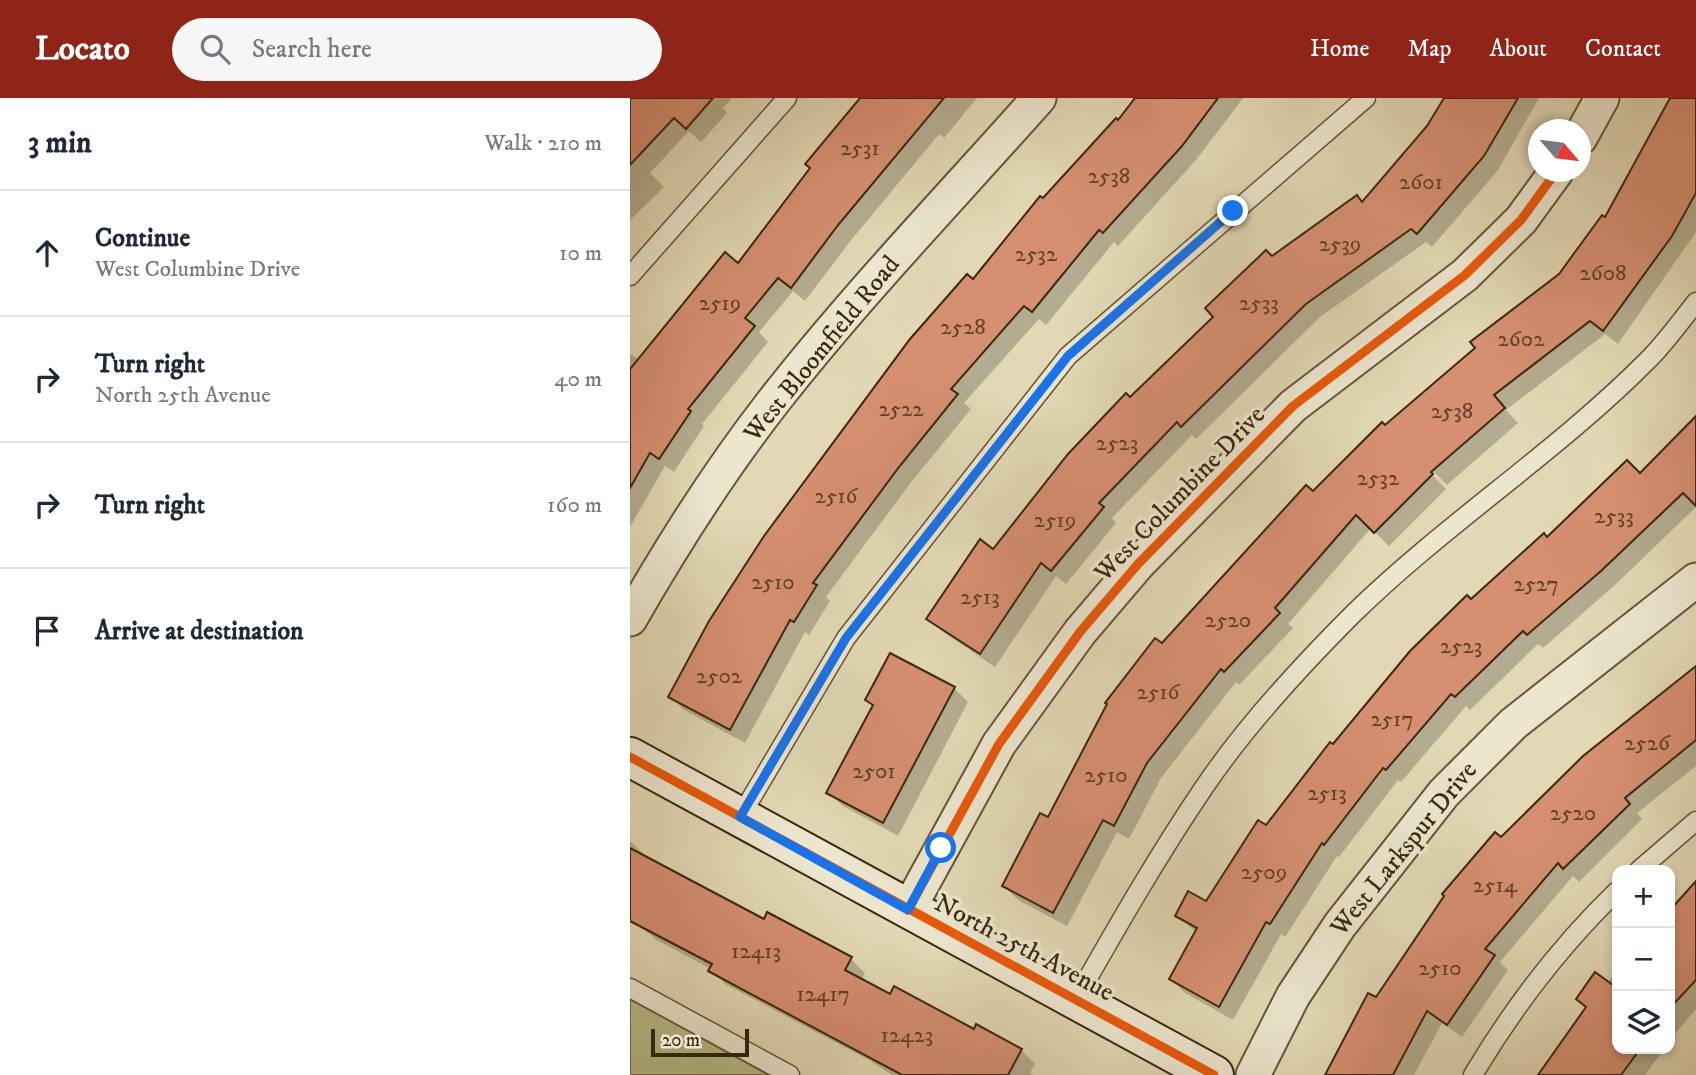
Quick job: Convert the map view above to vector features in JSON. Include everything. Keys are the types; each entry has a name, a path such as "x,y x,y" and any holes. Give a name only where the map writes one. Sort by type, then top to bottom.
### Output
{"street":[{"name":"West Bloomfield Road","path":"630,619 676,540 773,402 860,299 1040,98"},
{"path":"1590,119 1602,98"},
{"name":"West Columbine Drive","path":"908,910 999,744 1080,632 1138,564 1293,406 1465,275 1521,220 1549,182"},
{"name":"West Larkspur Drive","path":"1252,1075 1293,996 1340,925 1444,793 1513,724 1696,580"},
{"name":"North 25th Avenue","path":"630,757 1214,1075"}],"lane":[{"path":"630,276 787,98"},
{"path":"740,817 846,638 1068,356 1366,98"},
{"path":"1076,999 1147,876 1207,784 1277,697 1352,615 1419,554 1577,427 1642,366 1696,302"},
{"path":"1645,865 1696,821"},
{"path":"1473,1075 1490,1045 1574,932 1612,896"},
{"path":"630,988 790,1075"}],"green space":[{"path":"630,999 769,1075 630,1075"}],"building":[{"path":"630,98 713,98 686,129 674,118 630,165"},
{"path":"860,98 944,98 838,225 791,288 778,278 745,318 755,326 688,409 691,411 659,459 650,453 630,488 630,369 725,252 738,263 810,168 805,164"},
{"path":"1135,98 1218,98 1182,146 1103,233 1099,230 1032,312 1024,306 951,389 958,394 899,467 813,583 817,585 794,622 790,620 730,730 668,697 709,621 764,536 910,339 967,274 973,279 1040,196 1043,198 1116,118 1118,120"},
{"path":"1444,98 1518,98 1484,156 1417,234 1411,229 1306,304 1181,427 1177,422 1099,503 1104,507 1051,571 1041,563 980,654 926,619 980,539 993,549 1068,454 1126,393 1130,397 1213,317 1205,308 1266,250 1272,256 1357,195 1362,202 1427,126"},
{"path":"1670,98 1696,98 1696,193 1672,236 1603,331 1590,321 1494,395 1505,408 1431,472 1433,474 1374,533 1356,515 1275,608 1280,613 1224,672 1221,669 1147,763 1114,826 1103,820 1053,913 1002,886 1040,813 1048,817 1107,704 1105,703 1155,638 1162,643 1306,485 1313,491 1382,422 1385,425 1475,348 1470,342 1559,274 1602,215 1605,217"},
{"path":"1696,416 1696,506 1683,493 1601,571 1527,635 1523,631 1455,697 1451,694 1386,770 1383,768 1324,845 1322,843 1270,924 1266,922 1219,1007 1169,979 1197,928 1175,916 1188,891 1206,901 1258,820 1266,825 1330,742 1333,744 1410,651 1467,595 1471,599 1544,533 1547,537 1627,460 1640,473"},
{"path":"890,653 955,687 883,823 826,793 873,705 865,700"},
{"path":"1696,666 1696,740 1625,798 1630,804 1563,869 1558,863 1485,949 1495,955 1447,1025 1427,1011 1393,1075 1325,1075 1368,993 1376,997 1444,896 1442,894 1495,832 1501,837 1583,756"},
{"path":"630,848 764,919 767,912 852,957 845,970 890,994 894,986 974,1029 976,1024 1022,1049 1008,1075 902,1075 708,971 712,964 630,921"},
{"path":"1696,881 1696,980 1675,1003 1675,928 1675,904"},
{"path":"1595,972 1612,984 1612,1054 1636,1054 1621,1075 1538,1075 1586,1007 1576,999"}],"cycle path":[{"path":"908,910 999,744 1080,632 1138,564 1293,406 1465,275 1521,220 1549,182"},
{"path":"630,757 1214,1075"}],"route":[{"path":"941,848 908,910 740,817 846,638 1068,356 1233,211"}]}
